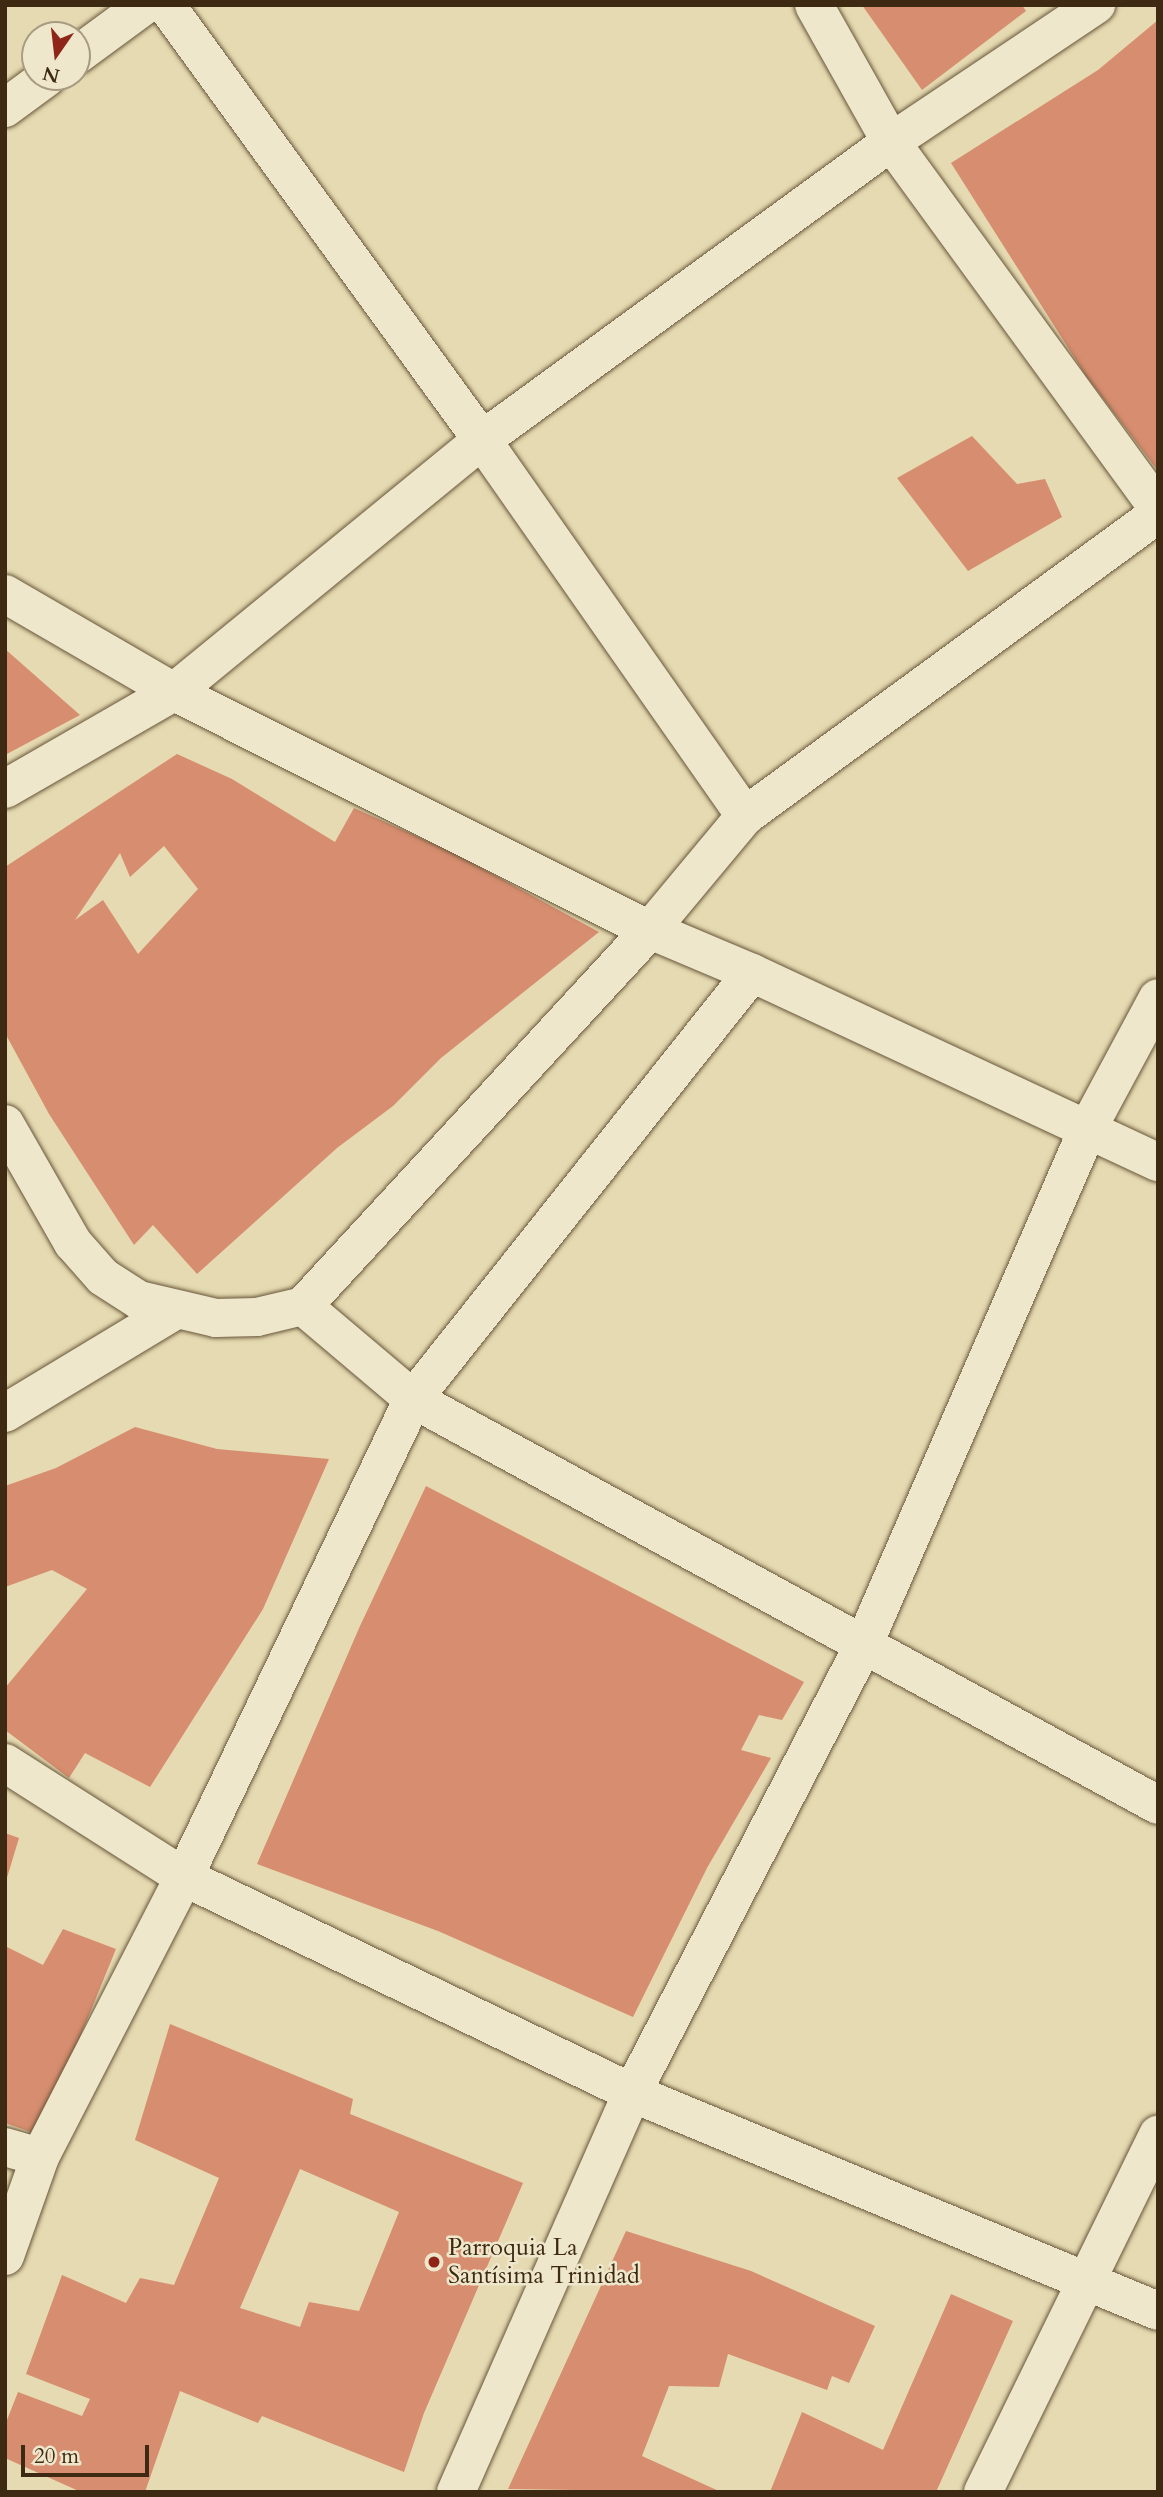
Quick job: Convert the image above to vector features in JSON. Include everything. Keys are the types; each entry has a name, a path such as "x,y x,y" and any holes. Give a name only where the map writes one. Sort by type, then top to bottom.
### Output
{"street":[{"path":"91,45 145,5"},
{"path":"166,5 482,440 745,816"},
{"path":"814,5 891,142 1158,508"},
{"path":"5,789 174,692 482,440 891,142 1096,5"},
{"path":"5,108 28,91"},
{"path":"5,1124 73,1243 103,1277 139,1300 174,1311 216,1318 257,1317 303,1307 650,930 745,816 1158,514"},
{"path":"5,594 174,692 650,930 752,972 1089,1126 1158,1162"},
{"path":"5,2256 23,2152 184,1877 413,1399 752,972"},
{"path":"464,2489 632,2093 863,1646 1089,1126 1158,998"},
{"path":"303,1307 413,1399 1158,1805"},
{"path":"5,1413 174,1311"},
{"path":"5,1763 184,1877 632,2093 1082,2282 1158,2311"},
{"path":"983,2492 1082,2282 1158,2134"}],"building":[{"path":"862,5 1022,5 1026,11 922,90"},
{"path":"1158,20 1158,471 1086,376 951,163 1098,70"},
{"path":"972,436 1017,484 1045,479 1062,517 968,571 897,478"},
{"path":"5,649 80,715 5,755"},
{"path":"177,754 232,779 335,842 354,808 454,853 599,932 441,1058 393,1106 337,1148 197,1274 153,1225 134,1245 49,1114 5,1033 5,867","holes":["164,846 198,889 138,954 103,900 75,920 120,853 130,877"]},
{"path":"135,1427 217,1449 329,1459 263,1609 150,1787 85,1753 69,1778 5,1730 5,1688 87,1589 52,1570 5,1587 5,1486 56,1468"},
{"path":"426,1486 804,1682 782,1720 759,1715 741,1750 771,1758 707,1868 633,2017 438,1931 257,1864 360,1626"},
{"path":"5,1833 19,1838 6,1881 5,1880"},
{"path":"63,1929 116,1949 40,2135 5,2123 5,1946 43,1965"},
{"path":"170,2024 353,2099 350,2114 523,2183 424,2413 404,2472 262,2416 258,2423 180,2391 145,2492 81,2492 5,2458 5,2425 18,2392 82,2416 90,2399 26,2374 62,2275 126,2303 140,2278 174,2285 219,2178 135,2140","holes":["300,2169 399,2212 359,2311 309,2302 300,2327 240,2308"]},
{"path":"626,2231 751,2271 875,2326 849,2383 832,2376 827,2390 728,2354 719,2387 669,2386 642,2456 721,2492 508,2489"},
{"path":"951,2294 1013,2321 936,2492 770,2492 802,2412 883,2450"}],"place":[{"name":"Parroquia La Santísima Trinidad","path":"434,2262"}]}
